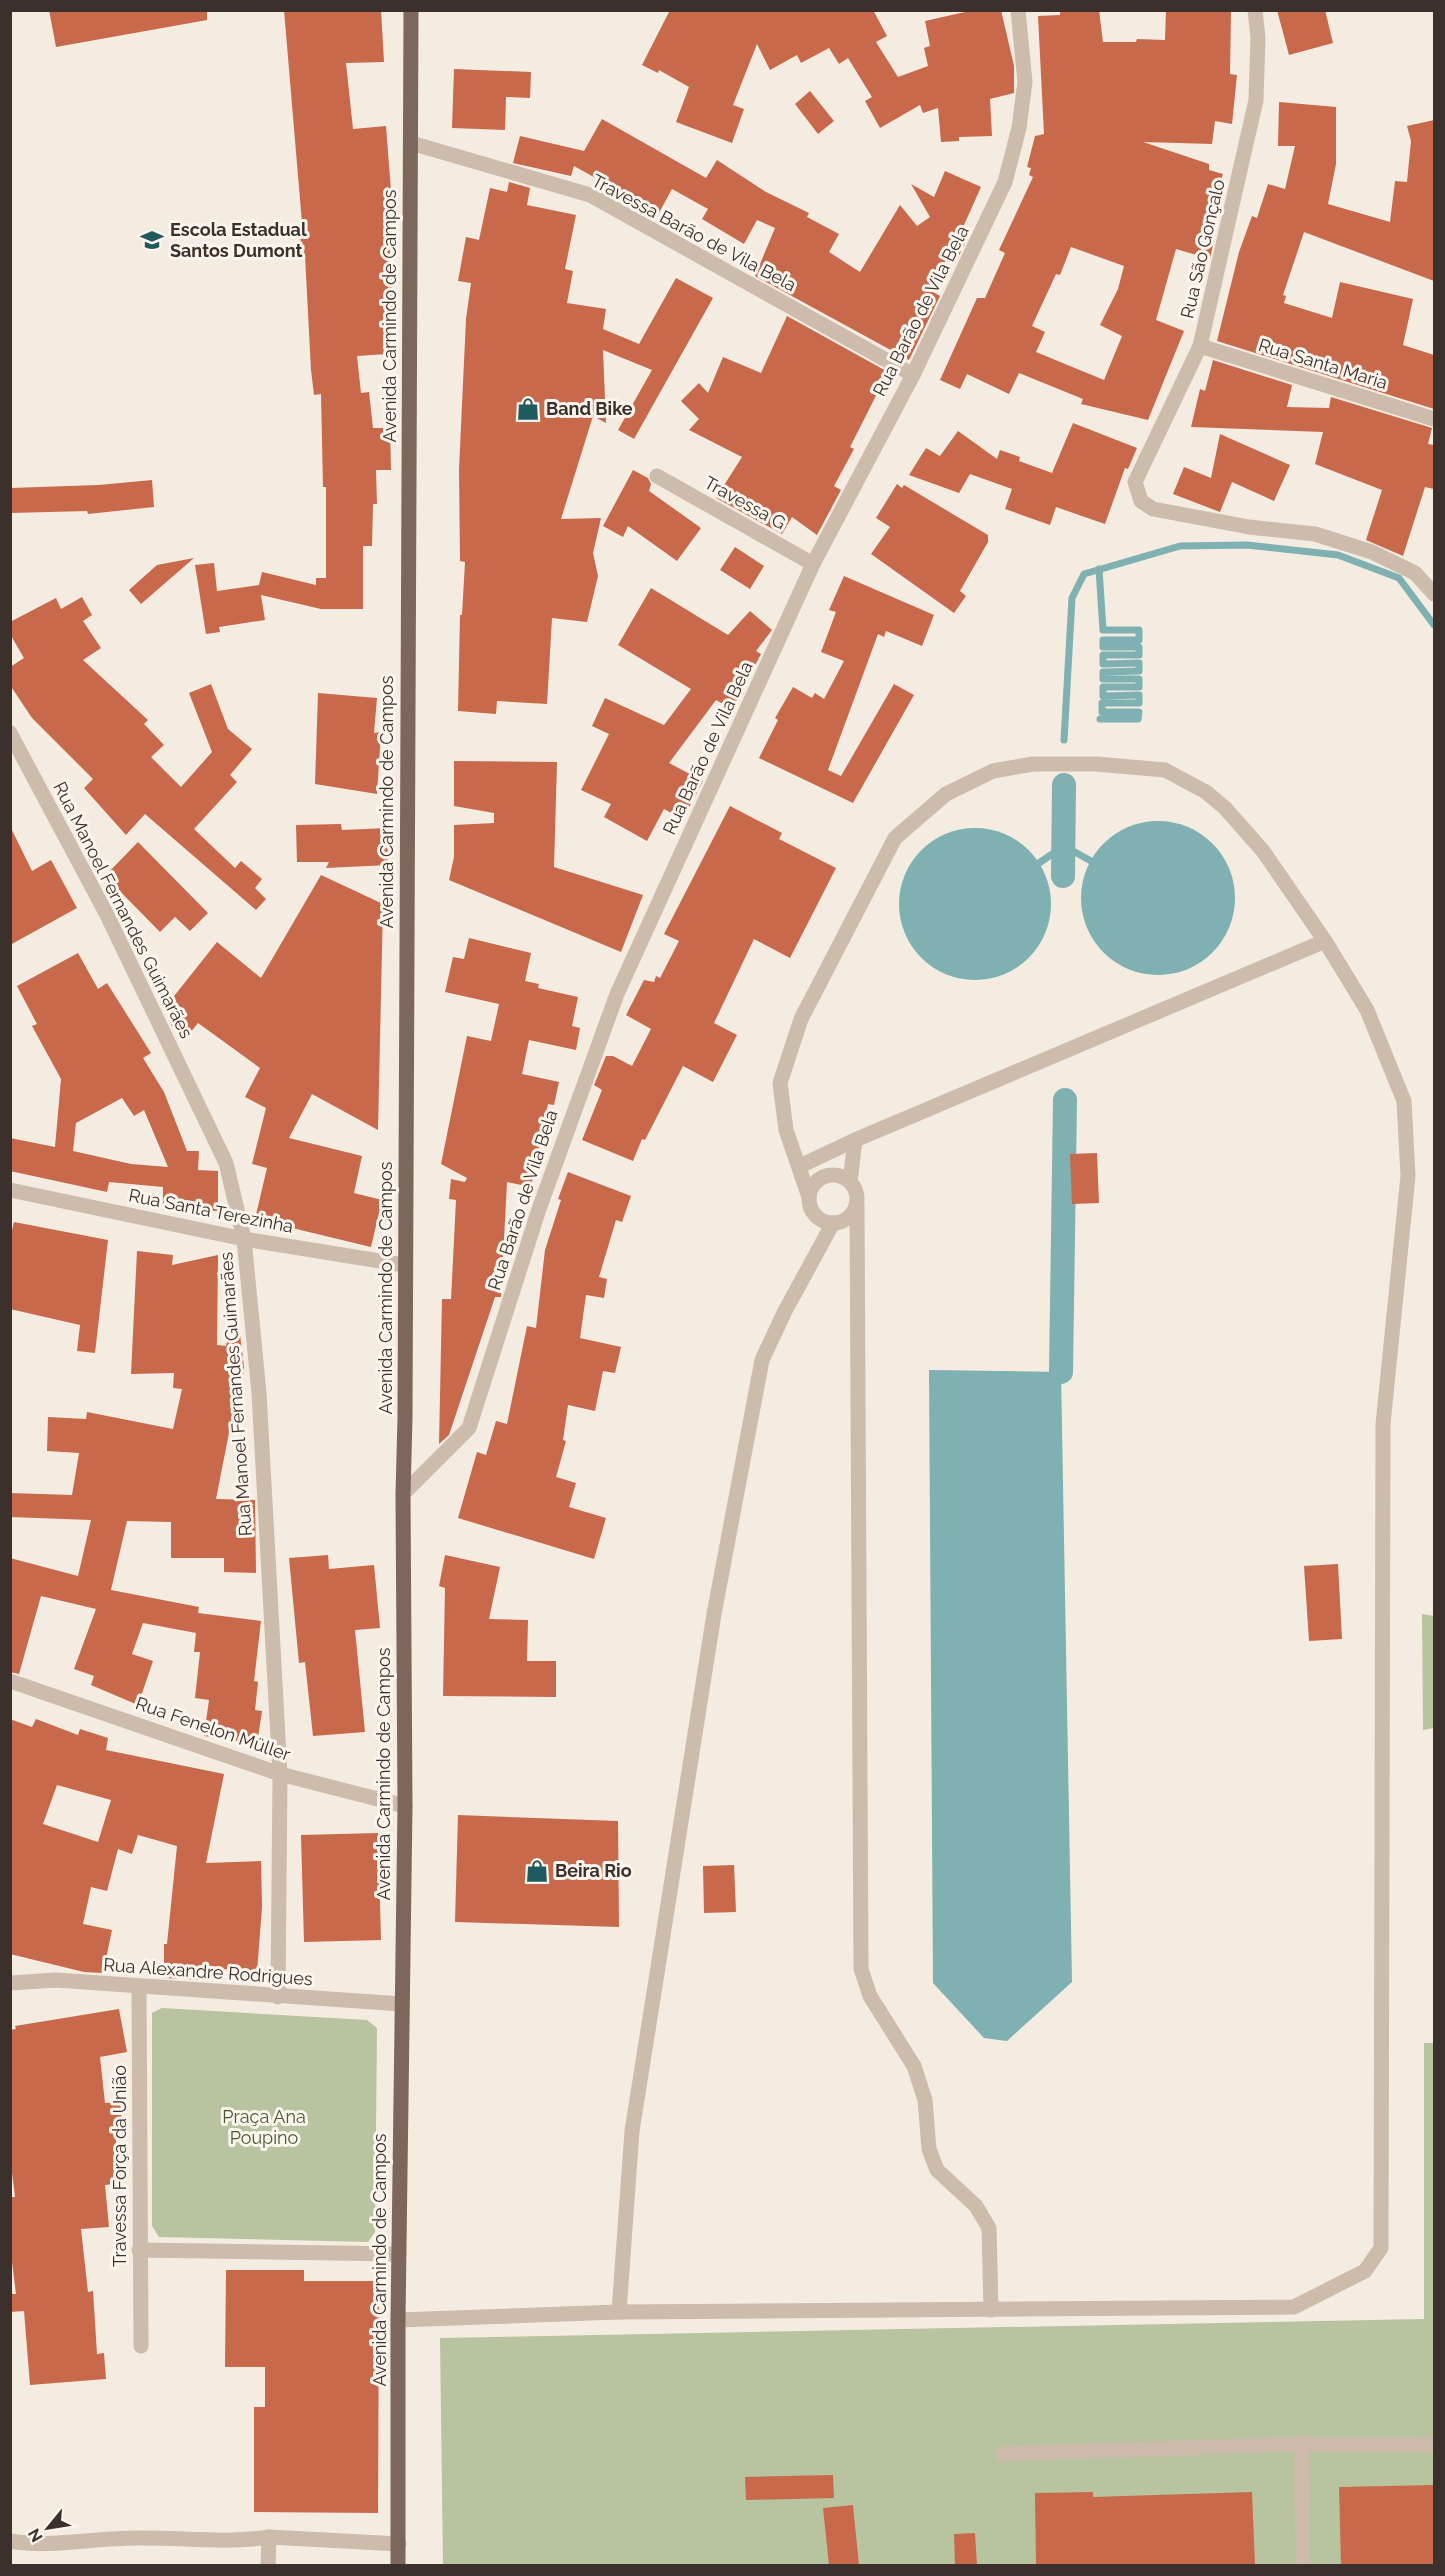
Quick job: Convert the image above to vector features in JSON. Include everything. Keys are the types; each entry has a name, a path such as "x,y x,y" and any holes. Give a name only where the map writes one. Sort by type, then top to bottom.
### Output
{"main road":[{"name":"Avenida Carmindo de Campos","path":"398,2565 398,2320 405,1806 403,1494 411,10"}],"street":[{"name":"Rua Barão de Vila Bela","path":"403,1494 469,1428 539,1209 617,994 813,564 913,375 1005,182 1019,128 1025,82 1018,10"},
{"name":"Rua São Gonçalo","path":"1255,10 1258,38 1256,100 1200,346 1135,483 1141,501 1154,509 1249,527 1315,534 1372,552 1414,573 1434,594"},
{"name":"Travessa Barão de Vila Bela","path":"411,143 590,195 913,375"},
{"name":"Rua Santa Maria","path":"1200,346 1434,419"},
{"name":"Travessa G","path":"657,476 813,564"},
{"name":"Rua Manoel Fernandes Guimarães","path":"10,733 106,915 226,1162 244,1239 259,1393 280,1774 278,1996"},
{"path":"398,2320 619,2312 1294,2307 1365,2271 1381,2248 1383,1424 1408,1176 1404,1101 1367,1010 1325,941 1263,851 1225,808 1206,792 1165,770 1096,764 1033,764 993,771 946,794 896,838 801,1019 780,1083 786,1130 800,1166 813,1212 818,1217 833,1223 848,1218 857,1204"},
{"path":"800,1166 855,1140 1325,941"},
{"path":"855,1140 850,1182 857,1196 861,1969 870,1996 914,2067 925,2100 929,2150 937,2170 976,2206 989,2228 991,2310"},
{"path":"809,1197 815,1183 828,1176 836,1175 850,1182"},
{"name":"Rua Santa Terezinha","path":"10,1190 244,1239 404,1265"},
{"path":"619,2312 632,2131 714,1614 762,1360 785,1311 833,1223"},
{"name":"Rua Fenelon Müller","path":"10,1681 280,1774 405,1806"},
{"name":"Rua Alexandre Rodrigues","path":"10,1983 56,1980 402,2004"},
{"name":"Travessa Força da União","path":"139,1987 141,2346"},
{"path":"139,2250 399,2254"},
{"path":"1002,2454 1301,2444 1434,2445"},
{"path":"1301,2444 1304,2565"},
{"path":"10,2541 33,2545 135,2538 222,2541 269,2537 399,2544"},
{"path":"268,2565 269,2537"}],"green space":[{"path":"1422,1614 1434,1616 1434,1728 1423,1730"},
{"name":"Praça Ana Poupino","path":"162,2008 367,2020 377,2028 375,2232 368,2242 159,2237 152,2226 152,2013"},
{"path":"1424,2043 1434,2043 1434,2565 443,2565 440,2338 1424,2319"}],"water":[{"path":"1158,821 1187,827 1201,834 1212,844 1222,855 1229,869 1235,898 1229,927 1222,941 1212,952 1201,962 1187,969 1158,975 1129,969 1115,962 1104,952 1094,941 1087,927 1081,898 1087,869 1094,855 1104,844 1115,834 1129,827"},
{"path":"975,828 1004,833 1029,850 1046,875 1051,904 1046,933 1029,958 1004,975 975,980 946,975 921,958 904,933 899,904 904,875 921,850 946,833"},
{"path":"929,1370 1061,1372 1072,1982 1007,2041 984,2038 933,1983"}],"building":[{"path":"49,10 207,10 207,20 56,47"},
{"path":"284,10 381,10 384,62 346,63 353,129 386,126 391,191 386,191 394,315 385,315 387,354 357,356 361,393 369,392 373,428 390,428 391,470 376,470 377,504 373,504 372,546 363,546 363,609 321,609 261,595 265,620 219,627 220,632 206,634 195,565 214,563 217,591 259,585 262,572 316,585 316,578 326,578 326,487 323,487 321,394 314,395 311,370 305,256 302,256 299,223 302,223"},
{"path":"670,10 873,10 887,36 876,42 898,77 928,66 924,48 930,46 925,21 974,10 1001,10 1014,66 1014,93 990,99 992,136 959,137 959,141 941,142 938,108 923,113 920,105 880,128 865,101 872,97 848,58 839,64 829,48 801,63 797,55 770,70 757,44 733,105 744,109 732,143 676,122 689,87 659,70 658,73 642,65"},
{"path":"1060,10 1099,10 1103,42 1136,42 1137,39 1165,40 1166,10 1231,10 1230,74 1237,75 1232,124 1215,121 1212,144 1143,142 1209,164 1209,170 1223,174 1203,236 1214,240 1210,259 1176,249 1156,320 1184,331 1148,420 1081,404 1083,399 1019,373 1009,394 967,374 960,389 940,380 977,298 985,298 1005,253 999,250 1033,177 1029,175 1031,168 1027,167 1035,136 1044,134 1038,16 1060,15","holes":["1071,247 1124,266 1118,289 1100,325 1122,336 1104,380 1036,352 1045,332 1032,326 1056,274 1060,275"]},
{"path":"1277,10 1325,10 1333,43 1289,55"},
{"path":"454,69 531,72 530,98 506,97 505,130 452,128"},
{"path":"810,91 834,121 818,134 795,104"},
{"path":"1279,102 1336,107 1336,164 1328,204 1390,222 1395,181 1407,182 1411,141 1407,126 1434,120 1434,281 1304,232 1283,295 1286,296 1284,303 1332,318 1340,282 1413,299 1403,345 1434,355 1434,409 1217,341 1239,252 1252,216 1257,218 1268,184 1285,189 1295,146 1278,146"},
{"path":"602,119 706,178 717,160 766,192 809,213 807,217 839,234 829,252 860,272 900,205 917,226 930,217 911,184 934,197 945,171 981,187 960,234 967,239 955,264 947,259 928,289 940,296 909,360 755,276 775,228 757,220 744,244 702,219 708,209 672,189 655,220 622,202 626,195 574,166 571,176 513,163 520,136 584,151"},
{"path":"509,182 530,188 527,205 576,215 565,269 573,271 567,303 606,309 603,329 639,344 676,278 713,298 634,439 618,430 652,370 603,350 606,423 593,416 561,519 601,518 593,553 598,576 587,622 552,618 547,704 497,701 496,714 458,711 460,615 462,615 465,562 460,561 459,469 466,319 471,283 458,281 466,237 479,240 490,188 507,192"},
{"path":"787,316 888,372 850,447 854,449 834,486 841,490 817,535 792,517 782,534 716,498 742,457 689,430 699,419 681,401 699,383 708,393 723,357 761,373"},
{"path":"1213,360 1292,385 1287,407 1329,408 1331,397 1432,428 1428,444 1434,445 1434,489 1425,487 1403,556 1366,540 1382,490 1315,464 1323,432 1191,427 1200,389 1205,391"},
{"path":"1073,423 1137,448 1128,469 1125,468 1105,524 1056,507 1050,525 1005,509 1012,489 970,474 959,493 909,475 926,448 940,456 958,431 997,459 1000,450 1020,457 1019,461 1052,473"},
{"path":"1220,434 1290,465 1274,501 1232,482 1220,512 1173,494 1184,467 1211,478"},
{"path":"633,470 648,478 651,484 649,491 701,528 677,561 628,526 623,537 603,526"},
{"path":"152,480 154,507 88,514 87,511 11,513 10,488 99,485"},
{"path":"897,484 902,488 904,485 988,535 988,542 960,591 966,596 954,613 871,554 890,527 876,518"},
{"path":"735,547 764,566 750,589 720,570"},
{"path":"194,558 141,604 129,590 157,565"},
{"path":"844,576 934,615 922,646 886,631 884,637 878,634 828,770 841,776 894,684 914,695 853,803 759,758 778,720 775,718 793,687 812,698 815,693 824,699 844,661 821,652 836,612 829,610"},
{"path":"651,588 728,635 750,611 772,630 756,651 761,654 732,709 716,700 669,763 703,781 683,819 664,809 647,841 604,817 611,804 581,790 609,734 592,726 605,698 664,725 691,689 618,645"},
{"path":"82,597 92,615 83,621 101,648 83,660 148,720 144,724 164,745 151,757 181,787 212,752 189,693 211,684 228,729 252,749 230,775 237,782 194,829 235,868 241,861 262,879 255,888 266,899 256,910 145,814 126,835 84,788 93,779 32,718 10,685 10,667 24,658 10,634 10,622 56,598 61,609"},
{"path":"318,693 377,698 374,733 381,732 377,794 315,784"},
{"path":"454,761 557,762 554,867 643,895 621,952 449,880 454,857 454,825 494,823 494,813 454,806"},
{"path":"730,806 782,833 779,839 836,868 790,958 754,939 714,1023 737,1035 713,1082 683,1066 645,1140 642,1139 633,1161 582,1140 602,1090 594,1085 606,1056 613,1056 632,1066 651,1029 626,1015 644,980 654,982 656,976 660,978 679,941 664,934"},
{"path":"341,824 342,830 387,828 388,865 326,868 329,862 297,862 296,825"},
{"path":"10,826 32,871 51,860 77,908 10,945"},
{"path":"138,842 208,913 190,931 175,917 160,932 105,876"},
{"path":"321,875 383,904 378,1130 312,1094 289,1138 362,1156 354,1193 382,1200 371,1247 255,1219 267,1168 252,1164 266,1108 245,1097 260,1068 198,1023 186,1038 171,1025 183,1009 171,1000 217,942 261,978"},
{"path":"469,938 531,953 525,981 539,984 538,988 578,997 572,1026 580,1028 576,1050 529,1040 522,1074 559,1082 554,1105 548,1104 531,1187 507,1182 501,1297 495,1297 449,1435 439,1444 442,1299 451,1299 456,1200 449,1199 451,1179 465,1182 467,1178 441,1164 467,1036 491,1041 499,1004 445,992 453,957 464,959"},
{"path":"78,953 98,989 107,983 151,1053 143,1058 164,1092 187,1151 199,1151 198,1170 218,1171 218,1211 163,1210 163,1187 109,1182 107,1192 10,1171 10,1138 55,1147 61,1079 32,1026 37,1024 17,986","holes":["122,1098 134,1116 144,1110 168,1167 131,1164 73,1151 76,1123"]},
{"path":"1097,1153 1099,1203 1072,1204 1070,1154"},
{"path":"568,1172 631,1196 622,1222 616,1220 599,1277 607,1279 604,1298 586,1295 580,1338 621,1347 615,1373 603,1371 595,1411 568,1405 563,1440 566,1441 556,1477 576,1483 569,1507 606,1518 594,1559 458,1518 477,1452 486,1455 496,1421 507,1424 527,1326 536,1328 545,1250 561,1200 558,1199"},
{"path":"14,1222 108,1240 95,1353 77,1351 80,1325 10,1309 10,1239"},
{"path":"137,1251 173,1255 172,1265 218,1255 217,1345 226,1346 234,1310 237,1310 244,1367 241,1393 237,1392 216,1499 255,1500 256,1573 224,1572 224,1558 171,1558 171,1522 127,1521 111,1590 199,1607 198,1613 261,1621 254,1681 258,1682 255,1710 262,1711 257,1744 204,1736 209,1700 195,1698 200,1652 194,1652 196,1633 143,1623 132,1654 153,1661 138,1705 91,1685 94,1676 74,1669 96,1609 41,1596 19,1674 10,1672 10,1558 78,1576 91,1520 10,1517 10,1493 72,1495 79,1453 47,1451 48,1417 86,1419 87,1412 173,1429 182,1389 173,1388 174,1373 131,1374"},
{"path":"328,1555 329,1569 374,1565 380,1628 355,1630 365,1732 313,1736 305,1662 299,1663 289,1558"},
{"path":"445,1555 500,1567 489,1619 528,1620 527,1661 556,1661 556,1697 443,1696 445,1588 439,1586"},
{"path":"1338,1564 1342,1639 1309,1641 1304,1566"},
{"path":"10,1719 32,1727 36,1719 78,1735 80,1729 108,1738 106,1750 224,1774 206,1863 261,1861 262,1907 257,1972 200,1967 200,1980 164,1978 164,1944 167,1944 177,1846 138,1835 132,1854 118,1849 107,1891 91,1887 83,1924 112,1930 103,1973 84,1972 10,1954","holes":["57,1785 111,1800 98,1842 43,1824"]},
{"name":"Beira Rio","path":"458,1815 618,1821 619,1927 455,1922"},
{"path":"378,1833 381,1940 304,1942 301,1835"},
{"path":"734,1865 736,1912 704,1913 703,1866"},
{"path":"119,2009 127,2052 100,2057 105,2103 120,2102 123,2132 115,2133 121,2183 105,2185 109,2227 81,2229 88,2292 93,2291 97,2354 104,2353 106,2379 30,2385 24,2311 10,2312 10,2294 16,2294 10,2246 10,2197 15,2197 10,2156 10,2030 16,2029 15,2026"},
{"path":"226,2270 304,2270 304,2281 379,2281 378,2513 254,2512 254,2407 265,2407 265,2367 225,2367"},
{"path":"833,2475 834,2498 746,2500 745,2477"},
{"path":"1434,2485 1434,2565 1341,2565 1339,2487"},
{"path":"1093,2492 1093,2497 1252,2492 1255,2565 1036,2565 1035,2493"},
{"path":"853,2505 859,2565 829,2565 823,2508"},
{"path":"975,2533 977,2565 955,2565 954,2534"}],"waterway":[{"path":"1064,740 1072,598 1084,574 1180,546 1247,545 1338,555 1399,578 1434,625"},
{"path":"1099,569 1103,630 1139,630 1139,640 1103,640 1103,647 1139,647 1139,655 1103,655 1103,664 1139,663 1139,671 1103,672 1103,679 1139,679 1139,687 1103,687 1103,696 1139,695 1139,703 1102,703 1102,712 1139,712 1138,719 1100,719"},
{"path":"1063,876 1064,785"},
{"path":"1039,863 1064,846 1091,861"},
{"path":"1061,1372 1065,1100"}],"place":[{"name":"Escola Estadual Santos Dumont","path":"152,240"},
{"name":"Band Bike","path":"528,409"},
{"name":"Beira Rio","path":"537,1871"}]}
